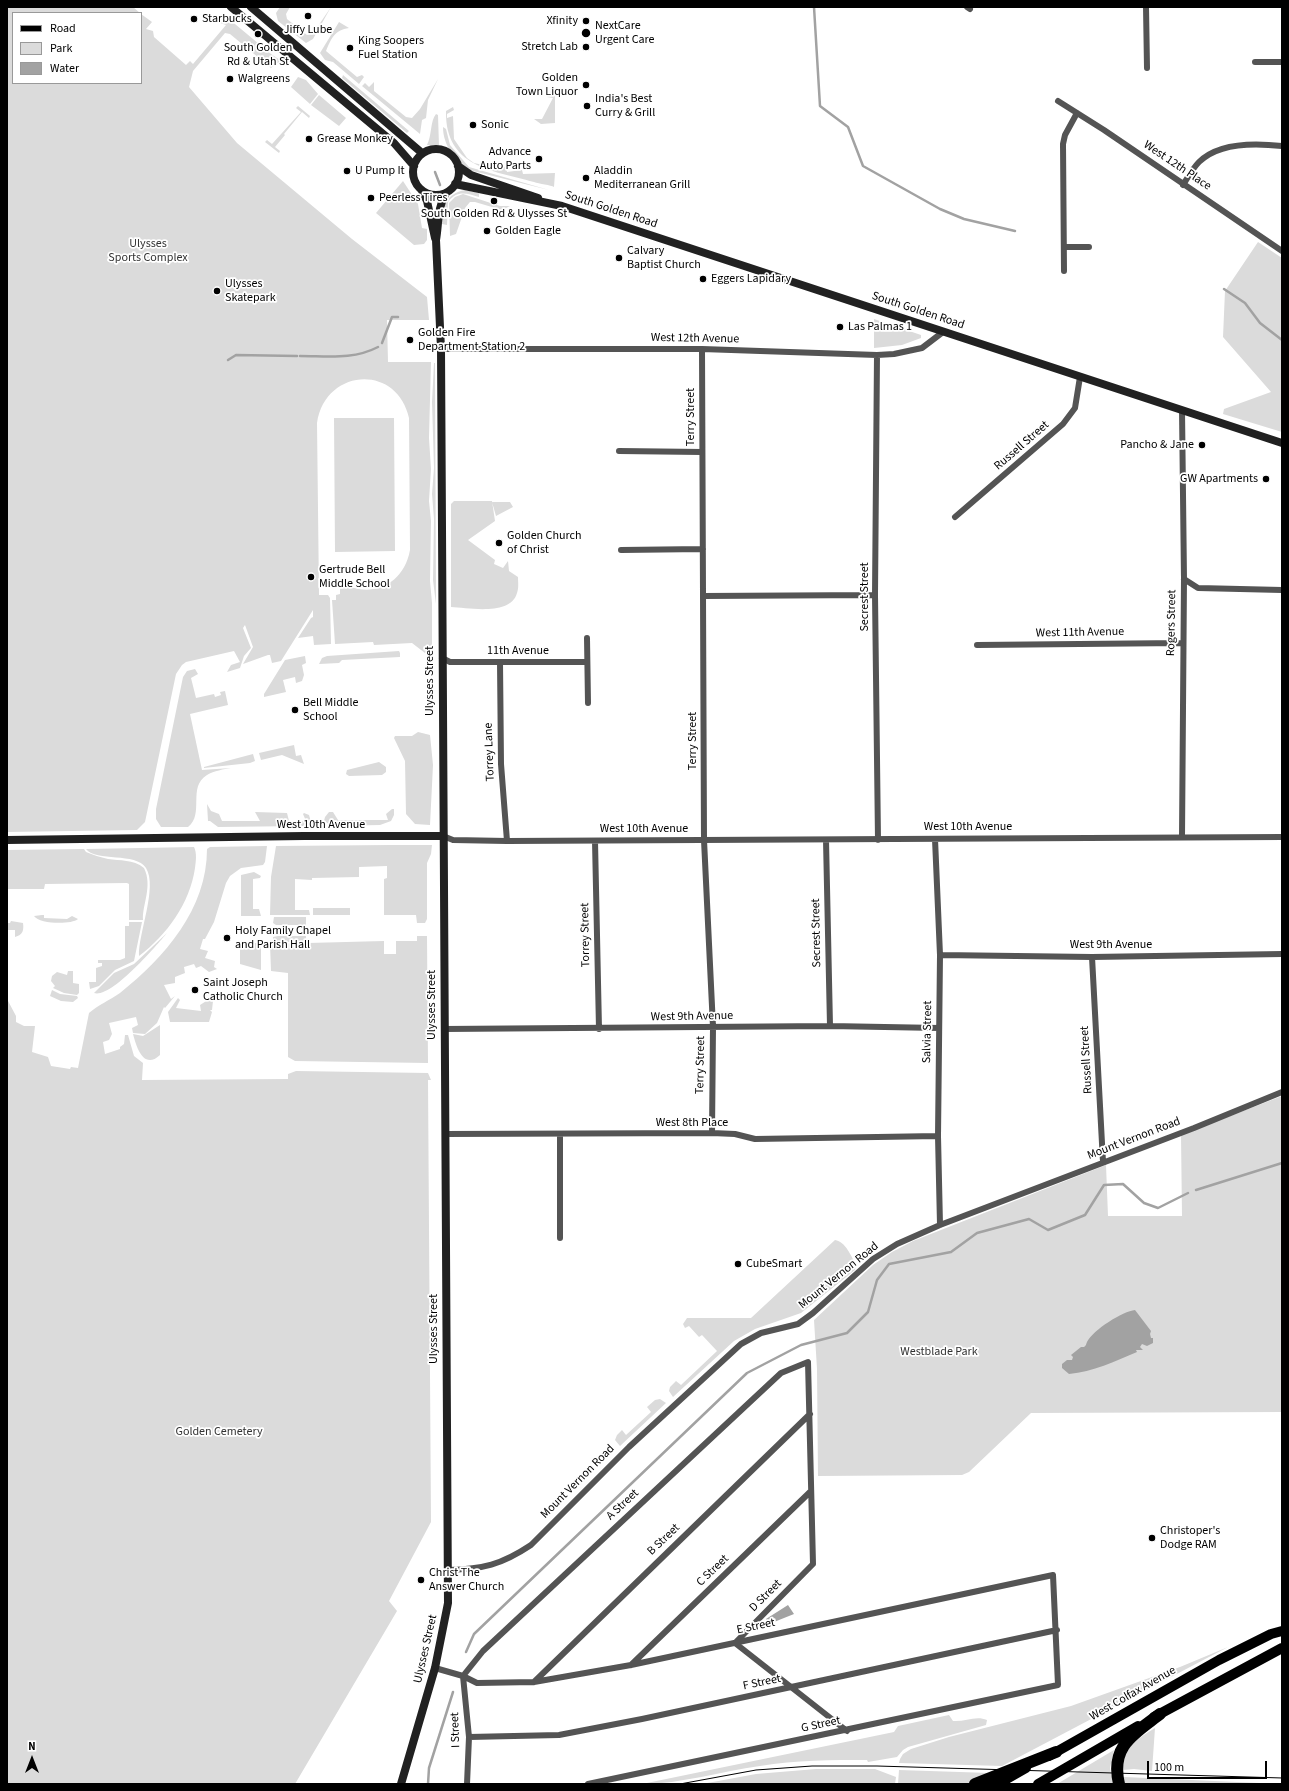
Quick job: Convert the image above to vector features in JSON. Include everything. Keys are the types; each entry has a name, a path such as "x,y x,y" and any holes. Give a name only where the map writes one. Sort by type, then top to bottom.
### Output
{"highway":[{"path":"1119,1784 1116,1767 1120,1751 1124,1744 1160,1714"},
{"path":"975,1784 1056,1752"}],"main road":[{"name":"West Colfax Avenue","path":"998,1784 1219,1660 1271,1634 1282,1631"},
{"path":"1038,1784 1160,1714 1282,1648"}],"street":[{"path":"231,7 394,143 414,166"},
{"path":"251,7 422,153"},
{"path":"1146,7 1147,68"},
{"path":"1255,62 1282,62"},
{"name":"West 12th Place","path":"1058,101 1282,251"},
{"path":"1064,271 1064,144 1065,135 1077,113"},
{"path":"1183,184 1198,163 1216,150 1236,146 1282,146"},
{"path":"435,149 447,152 455,160 458,166 459,176 455,184 446,193 434,195 422,191 416,184 413,176 414,166 422,153 435,149"},
{"name":"South Golden Road","path":"458,166 471,176 521,191 548,203 1282,443"},
{"name":"South Golden Road","path":"455,184 482,188 521,199 548,203"},
{"name":"Ulysses Street","path":"401,1784 408,1765 435,1668 448,1603 440,349 436,240 427,201 422,191"},
{"name":"Ulysses Street","path":"436,240 439,226 438,211 446,193"},
{"path":"1064,247 1089,247"},
{"name":"West 12th Avenue","path":"440,349 702,349 877,355 894,354 922,348 943,332"},
{"name":"Terry Street","path":"702,349 704,840 713,1027 712,1134"},
{"name":"Secrest Street","path":"877,355 875,595 878,840"},
{"name":"Russell Street","path":"955,517 1063,424 1075,408 1080,377"},
{"name":"Rogers Street","path":"1182,410 1184,579 1182,642 1182,837"},
{"path":"619,451 702,452"},
{"path":"620,550 703,549"},
{"path":"1184,579 1198,588 1282,590"},
{"path":"703,596 875,595"},
{"path":"587,638 588,703"},
{"name":"West 11th Avenue","path":"977,646 1182,642"},
{"name":"11th Avenue","path":"442,658 450,662 587,662"},
{"name":"Torrey Lane","path":"500,662 501,764 507,841"},
{"name":"West 10th Avenue","path":"7,840 304,836 443,836 453,840 595,841 1282,836"},
{"name":"Salvia Street","path":"935,839 940,956 938,1136 940,1225"},
{"name":"Secrest Street","path":"826,840 830,1026"},
{"name":"Torrey Street","path":"595,841 599,1029"},
{"name":"West 9th Avenue","path":"940,956 1092,957 1282,954"},
{"name":"Russell Street","path":"1092,957 1103,1162"},
{"name":"West 9th Avenue","path":"444,1029 599,1029 830,1026 939,1028"},
{"name":"Mount Vernon Road","path":"448,1570 476,1569 498,1563 512,1557 531,1544 626,1450 741,1344 761,1333 798,1324 813,1313 873,1260 897,1244 940,1225 1010,1200 1282,1092"},
{"name":"West 8th Place","path":"445,1134 735,1134 755,1139 938,1136"},
{"path":"560,1135 560,1238"},
{"name":"A Street","path":"463,1676 483,1651 781,1373 808,1362 810,1414"},
{"path":"810,1414 810,1492"},
{"name":"B Street","path":"534,1682 810,1414"},
{"name":"D Street","path":"735,1643 813,1564 810,1492"},
{"name":"C Street","path":"631,1665 810,1492"},
{"name":"E Street","path":"435,1668 463,1676 477,1683 534,1682 631,1665 1053,1575 1057,1630"},
{"name":"G Street","path":"588,1784 1058,1685 1057,1630"},
{"name":"F Street","path":"469,1737 559,1735 791,1688 1057,1630"},
{"path":"735,1643 847,1730"},
{"name":"I Street","path":"463,1676 469,1737 467,1784"},
{"name":"Ulysses Street","path":"408,1765 408,1784"}],"green space":[{"name":"Ulysses Sports Complex","path":"7,7 133,7 139,12 12,12 12,84 142,84 142,15 152,22 146,29 153,31 154,37 186,65 190,61 193,64 226,25 220,23 219,17 231,17 235,24 271,54 286,64 277,63 271,68 230,34 225,33 193,71 189,87 237,143 352,239 427,297 429,320 387,320 388,362 431,362 429,438 431,469 429,501 431,521 430,581 432,603 432,653 425,653 412,643 374,645 373,642 335,644 332,600 336,600 336,595 340,594 340,588 335,587 334,578 346,585 358,589 369,590 381,587 391,582 399,574 406,563 410,550 409,418 402,400 391,388 377,381 362,379 346,383 333,391 323,405 317,423 319,595 328,595 330,598 331,644 314,645 313,636 298,638 313,617 313,610 281,661 272,663 270,655 268,655 243,664 253,647 245,625 243,628 251,648 244,656 240,668 227,672 231,665 240,662 234,651 186,662 182,665 176,674 145,822 137,830 7,832"},
{"path":"280,7 290,7 286,14 287,19 307,35 314,32 331,7 313,39 306,43 278,21 276,13"},
{"path":"339,22 349,28 340,30 334,35 326,51 357,77 362,75 364,77 359,84 333,62 325,60 320,53"},
{"path":"343,75 409,131 407,133 342,78"},
{"path":"298,77 306,80 318,94 310,104 291,87"},
{"path":"438,79 428,100 426,118 422,120 420,134 362,86 365,83 369,87 374,82 374,91 406,117 412,118 420,109"},
{"path":"553,88 555,89 555,123 541,124 534,119 542,119 553,98 547,97"},
{"path":"319,95 346,118 339,126 311,105"},
{"path":"298,106 310,116 309,118 302,112 275,147 280,151 279,153 265,142 267,140 272,144 301,112 296,108"},
{"path":"453,107 454,110 447,114 447,118 453,116 454,139 467,158 474,163 462,155 453,144 448,130 446,111"},
{"path":"436,114 438,115 439,146 427,145 434,117"},
{"path":"443,127 446,129 450,145 469,167 549,190 469,170 459,162 451,152 445,140"},
{"path":"474,163 506,167 507,172 522,170 523,174 555,173 554,187 536,183 502,174"},
{"path":"403,181 418,204 422,228 427,229 427,240 424,244 414,245 376,213"},
{"path":"465,190 479,193 479,197 458,194 451,198 448,202 447,225 442,224 444,206 446,202 453,194"},
{"path":"463,194 500,206 510,206 502,210 475,202 470,202 465,208 456,234 450,236 449,203 455,197"},
{"path":"1258,242 1282,258 1282,432 1223,414 1224,409 1271,392 1223,337 1225,291"},
{"path":"874,319 921,335 921,338 902,345 874,348"},
{"path":"434,363 436,604 433,580 434,519 432,494 434,468 432,402"},
{"path":"334,418 394,418 395,551 335,552"},
{"path":"454,501 492,501 495,521 468,540 495,560 494,564 503,568 508,561 509,571 518,577 517,593 513,600 507,605 488,609 451,607 451,504"},
{"path":"492,502 510,502 513,507 496,516"},
{"path":"399,651 400,657 342,660 339,663 319,664 322,658 327,656"},
{"path":"305,656 306,663 302,665 304,675 302,681 296,683 295,677 283,680 286,692 264,697 264,694 285,660"},
{"path":"195,669 198,674 191,678 196,698 214,694 215,697 221,695 220,692 225,691 228,705 190,714 202,770 231,768 213,772 201,780 198,786 195,815 193,822 188,827 161,827 156,819 156,809 183,677 187,671"},
{"path":"418,732 430,735 433,765 430,825 415,824 406,814 405,761 394,738 395,736 412,736"},
{"path":"294,745 296,756 301,755 304,764 282,755 261,760 259,753"},
{"path":"253,754 255,761 250,763 204,768 204,767"},
{"path":"379,762 386,767 386,772 382,775 349,776 346,774 347,770"},
{"path":"207,804 211,811 219,814 222,821 260,821 255,812 287,813 289,821 306,821 303,814 304,813 309,815 311,822 309,821 303,826 218,827 208,821"},
{"path":"394,809 394,815 391,821 380,825 332,826 324,821 329,812 333,812 338,820 388,820 386,814"},
{"path":"432,845 431,854 427,863 427,919 425,923 417,923 416,915 384,915 384,879 387,878 387,866 359,867 359,877 312,878 312,880 295,879 295,910 309,910 310,915 270,915 271,877 276,846"},
{"name":"Golden Cemetery","path":"267,846 265,862 263,865 241,868 230,876 226,883 214,922 205,939 203,939 200,949 208,951 205,958 215,961 214,967 217,969 209,972 201,966 196,968 194,964 184,967 185,973 175,977 175,983 164,985 171,999 175,996 165,1008 164,1007 157,1023 145,1034 133,1033 132,1028 138,1025 136,1017 109,1023 112,1034 109,1040 103,1042 105,1054 120,1049 120,1047 124,1044 125,1035 128,1035 134,1056 143,1063 142,1080 288,1079 288,1074 296,1071 428,1073 431,1080 428,1080 431,1522 389,1601 397,1611 295,1784 7,1784 7,999 16,1016 16,1022 24,1026 35,1026 32,1052 48,1057 51,1066 70,1069 71,1067 78,1068 89,1013 96,1007 120,993 137,979 153,964 180,930 200,892 205,871 207,849 210,847"},
{"path":"194,847 196,854 195,868 188,894 182,906 168,928 139,956 150,887 149,876 146,868 141,863 134,860 98,855 91,853 86,849"},
{"path":"84,849 86,852 97,856 135,863 144,868 148,882 143,920 129,920 129,884 127,883 45,884 44,889 7,889 7,850"},
{"path":"254,872 261,876 260,878 253,879 253,909 259,909 261,916 241,916 241,875"},
{"path":"313,908 350,908 350,915 313,915"},
{"path":"44,915 44,918 67,919 72,916 78,919 69,922 55,923 42,921 34,916"},
{"path":"274,917 306,917 306,925 276,925 273,923"},
{"path":"11,921 23,923 22,932 20,935 15,937 15,930 7,930 7,923 10,923"},
{"path":"129,922 142,922 134,961 115,970 99,986 90,989 89,982 96,982 96,968 102,966 102,963 98,963 98,960 120,960 125,958 125,926 129,926"},
{"path":"167,933 144,959 122,980 102,993 94,993 114,973 134,964"},
{"path":"306,936 306,942 273,942 273,937"},
{"path":"417,936 427,936 428,1063 295,1061 288,1057 288,973 271,971 270,944 384,941 384,954 396,954 396,941 417,941"},
{"path":"240,943 261,943 261,970 240,964"},
{"path":"68,971 73,971 73,983 79,984 79,993 77,995 64,993 53,988 55,986 51,981 52,976 57,972 67,975"},
{"path":"52,990 60,994 77,996 78,998 73,1002 61,1001 50,996"},
{"path":"178,998 180,1000 176,1008 201,1011 200,1005 211,998 213,1001 212,1010 210,1010 212,1012 209,1022 170,1022 168,1012"},
{"path":"160,1025 160,1055 149,1060 141,1055 133,1034 143,1036"},
{"name":"Westblade Park","path":"1282,1096 1282,1412 1031,1413 969,1472 962,1475 818,1476 817,1369 814,1320 873,1265 892,1252 913,1241 1106,1165 1108,1216 1182,1216 1181,1135"},
{"path":"835,1240 842,1243 848,1250 856,1265 855,1270 801,1313 755,1329 734,1341 673,1397 669,1391 670,1387 676,1381 681,1385 717,1351 702,1335 699,1337 689,1326 685,1328 683,1324 687,1318 751,1318"},
{"path":"660,1399 666,1403 620,1446 615,1440 617,1435 622,1430 626,1435 651,1412 647,1407 655,1400"},
{"path":"1228,1647 1002,1766 899,1763 903,1754 911,1749 949,1737 1071,1706 1180,1667"},
{"path":"949,1715 953,1721 962,1721 975,1718 987,1720 986,1725 908,1747 897,1757 868,1762 867,1760 841,1760 773,1764 687,1780 642,1784 894,1732 898,1726"},
{"path":"1155,1728 1152,1771 1134,1769 1122,1770 1125,1756 1132,1744"},
{"path":"1114,1750 1110,1768 1113,1784 1057,1784"},
{"path":"816,1769 875,1769 896,1777 895,1784 702,1784 756,1774"},
{"path":"899,1770 990,1773 968,1784 898,1784"},
{"path":"1124,1777 1282,1784 1125,1784"}],"water":[{"path":"1135,1310 1151,1331 1150,1334 1151,1338 1153,1338 1153,1343 1147,1346 1142,1344 1140,1347 1143,1350 1136,1350 1137,1352 1104,1366 1087,1371 1069,1374 1062,1368 1062,1364 1067,1360 1072,1360 1073,1357 1071,1355 1081,1347 1086,1346 1090,1337 1095,1332 1116,1317"},
{"path":"788,1605 794,1614 769,1624 766,1619"}],"waterway":[{"path":"814,7 820,106 848,127 863,166 940,209 964,219 1015,231"},
{"path":"435,172 440,185"},
{"path":"1224,289 1245,303 1260,323 1282,340"},
{"path":"382,343 392,317 398,317"},
{"path":"300,356 350,356 378,347"},
{"path":"228,360 236,355 297,356"},
{"path":"1196,1190 1282,1163"},
{"path":"466,1652 474,1634 747,1373 801,1345 847,1333 868,1312 877,1280 889,1264 951,1252 977,1233 1029,1219 1048,1230 1085,1215 1104,1185 1123,1184 1144,1203 1158,1208 1188,1193"},
{"path":"428,1784 429,1768 453,1692"}],"tram line":[{"path":"680,1784 756,1770 812,1766 877,1766 1282,1778"}],"place":[{"name":"Jiffy Lube","path":"308,16"},
{"name":"Starbucks","path":"194,19"},
{"name":"Xfinity","path":"586,21"},
{"name":"NextCare Urgent Care","path":"586,33"},
{"name":"South Golden Rd & Utah St","path":"258,34"},
{"name":"Stretch Lab","path":"586,47"},
{"name":"King Soopers Fuel Station","path":"350,48"},
{"name":"Walgreens","path":"230,79"},
{"name":"Golden Town Liquor","path":"586,85"},
{"name":"India's Best Curry & Grill","path":"587,106"},
{"name":"Sonic","path":"473,125"},
{"name":"Grease Monkey","path":"309,139"},
{"name":"Advance Auto Parts","path":"539,159"},
{"name":"U Pump It","path":"347,171"},
{"name":"Aladdin Mediterranean Grill","path":"586,178"},
{"name":"Peerless Tires","path":"371,198"},
{"name":"South Golden Rd & Ulysses St","path":"494,201"},
{"name":"Golden Eagle","path":"487,231"},
{"name":"Calvary Baptist Church","path":"619,258"},
{"name":"Eggers Lapidary","path":"703,279"},
{"name":"Ulysses Skatepark","path":"217,291"},
{"name":"Las Palmas 1","path":"840,327"},
{"name":"Golden Fire Department Station 2","path":"410,340"},
{"name":"Pancho & Jane","path":"1202,445"},
{"name":"GW Apartments","path":"1266,479"},
{"name":"Golden Church of Christ","path":"499,543"},
{"name":"Gertrude Bell Middle School","path":"311,577"},
{"name":"Bell Middle School","path":"295,710"},
{"name":"Holy Family Chapel and Parish Hall","path":"227,938"},
{"name":"Saint Joseph Catholic Church","path":"195,990"},
{"name":"CubeSmart","path":"738,1264"},
{"name":"Christoper's Dodge RAM","path":"1152,1538"},
{"name":"Christ The Answer Church","path":"421,1580"}]}
